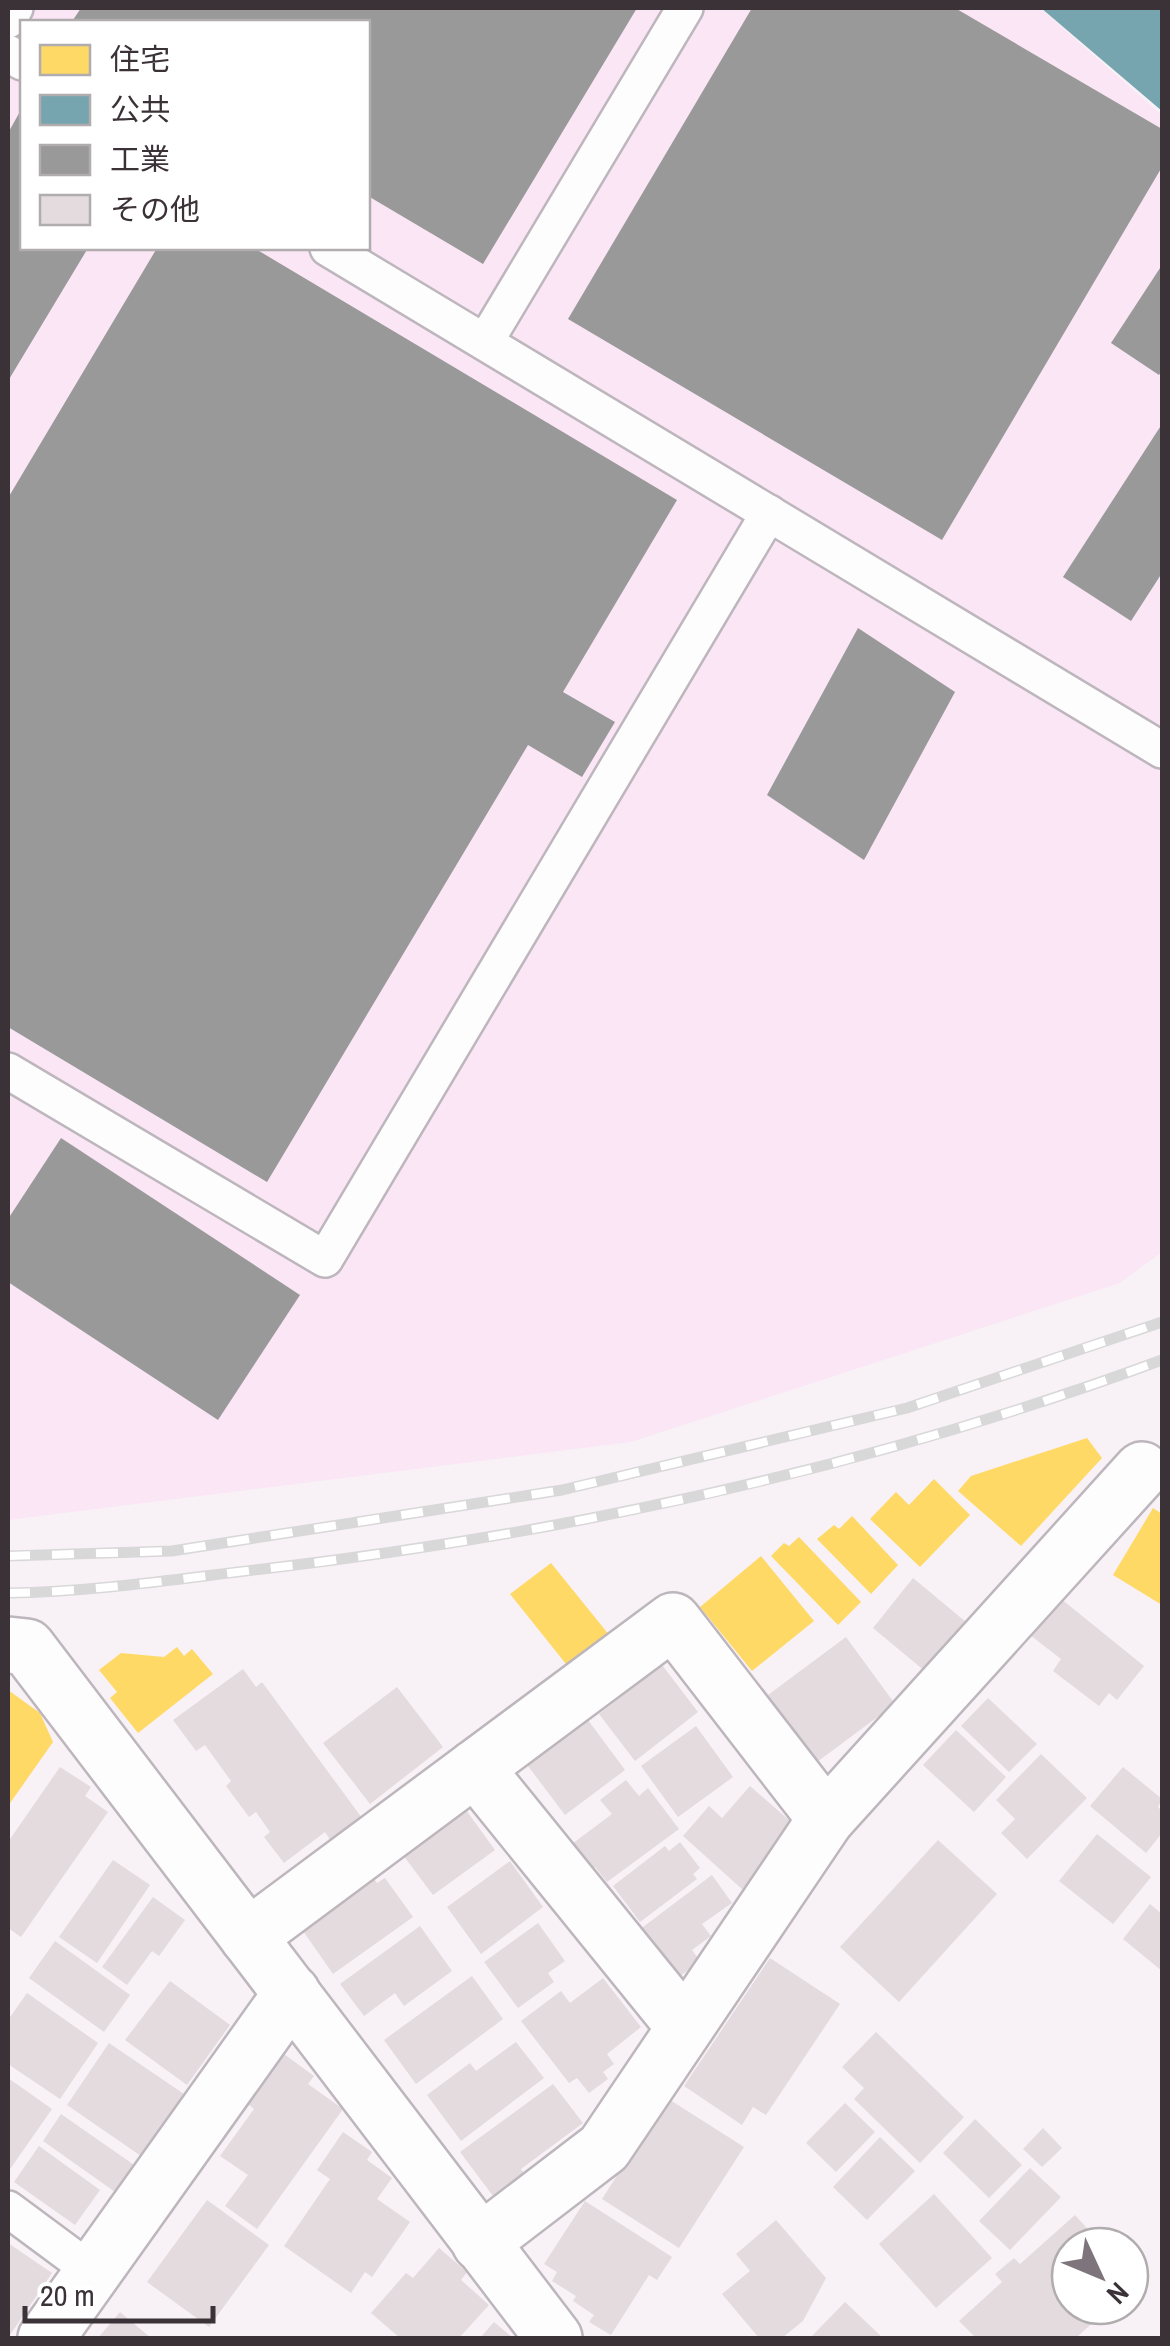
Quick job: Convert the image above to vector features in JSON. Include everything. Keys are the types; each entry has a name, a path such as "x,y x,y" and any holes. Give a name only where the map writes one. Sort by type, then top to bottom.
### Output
{"street":[{"path":"480,2243 604,2148 826,1819 1142,1470"},
{"path":"248,1937 672,1621 826,1819"},
{"path":"8,1646 27,1647 554,2338"},
{"path":"476,1768 684,2026"},
{"path":"46,2338 292,1993"}],"lane":[{"path":"8,20 15,8"},
{"path":"484,342 685,8"},
{"path":"331,250 1162,750"},
{"path":"8,1071 325,1259 768,513"},
{"path":"8,2209 93,2272"}],"shaded area":[{"path":"8,8 1040,8 1162,115 1162,1252 1120,1283 631,1442 8,1520"}],"building: 住宅":[{"path":"1087,1438 1102,1458 1021,1546 958,1491 971,1476"},
{"path":"934,1479 970,1515 920,1567 870,1519 896,1492 909,1505"},
{"path":"1153,1508 1162,1514 1162,1605 1113,1575"},
{"path":"852,1516 898,1565 871,1594 817,1539 834,1525 839,1529"},
{"path":"799,1537 861,1602 838,1625 771,1556 784,1543 789,1546"},
{"path":"761,1556 814,1621 752,1671 700,1607"},
{"path":"551,1563 610,1636 570,1669 510,1594"},
{"path":"177,1647 184,1656 192,1649 213,1674 138,1733 110,1698 117,1692 99,1670 121,1653 164,1657"},
{"path":"8,1690 40,1713 53,1742 8,1806"}],"building: 公共":[{"path":"1041,8 1162,8 1162,111"}],"building: 工業":[{"path":"81,8 637,8 483,264 370,197 370,20 73,20"},
{"path":"752,8 955,8 1162,129 1162,167 942,540 568,319"},
{"path":"20,112 20,250 87,250 8,381 8,133"},
{"path":"156,250 257,250 677,500 563,692 615,722 582,777 528,745 267,1182 8,1027 8,498"},
{"path":"1162,265 1162,370 1159,375 1111,343"},
{"path":"1162,424 1162,573 1131,621 1063,577"},
{"path":"858,628 955,692 864,860 767,795"},
{"path":"61,1138 300,1295 218,1420 8,1282 8,1219"}],"building: その他":[{"path":"913,1578 966,1622 926,1672 873,1628"},
{"path":"1060,1598 1144,1666 1117,1700 1109,1693 1099,1706 1053,1671 1061,1659 1030,1635"},
{"path":"846,1637 895,1704 817,1762 768,1695"},
{"path":"662,1665 698,1712 635,1761 599,1714"},
{"path":"243,1669 256,1687 262,1682 362,1818 331,1841 325,1832 284,1863 264,1837 270,1832 256,1812 249,1817 226,1786 231,1781 205,1745 196,1751 173,1720"},
{"path":"397,1687 443,1747 370,1804 323,1743"},
{"path":"988,1698 1037,1744 1009,1772 961,1726"},
{"path":"585,1716 625,1770 565,1815 525,1762"},
{"path":"696,1726 733,1777 678,1817 641,1766"},
{"path":"956,1730 1006,1777 974,1812 923,1765"},
{"path":"1041,1754 1087,1798 1027,1859 1001,1833 1015,1819 996,1800"},
{"path":"60,1767 91,1787 85,1796 108,1812 21,1937 8,1928 8,1842"},
{"path":"1123,1767 1162,1799 1158,1807 1162,1811 1162,1833 1146,1853 1090,1806"},
{"path":"626,1780 639,1796 648,1788 679,1829 607,1882 595,1867 588,1873 568,1847 612,1814 600,1800"},
{"path":"750,1786 798,1828 743,1890 683,1836 709,1806 722,1818"},
{"path":"466,1810 495,1850 433,1895 403,1855"},
{"path":"1097,1834 1151,1877 1113,1924 1059,1881"},
{"path":"938,1840 997,1894 899,2002 840,1947"},
{"path":"680,1842 700,1868 693,1874 697,1879 640,1922 613,1886 665,1846 669,1851"},
{"path":"113,1860 150,1885 97,1963 59,1937"},
{"path":"510,1861 543,1907 481,1954 447,1907"},
{"path":"712,1875 732,1903 702,1924 711,1936 692,1950 700,1961 675,1980 639,1930"},
{"path":"372,1876 377,1883 385,1878 413,1917 333,1974 301,1928"},
{"path":"153,1897 185,1920 159,1956 152,1951 127,1985 102,1967"},
{"path":"1150,1904 1162,1914 1162,1971 1123,1939"},
{"path":"538,1923 565,1961 548,1973 554,1982 518,2008 484,1962"},
{"path":"420,1926 452,1971 404,2006 395,1993 364,2016 340,1984"},
{"path":"55,1941 130,1995 104,2032 29,1978"},
{"path":"770,1958 840,2004 766,2115 753,2107 742,2125 684,2086"},
{"path":"472,1976 503,2019 416,2084 384,2040"},
{"path":"603,1978 641,2027 607,2054 614,2064 603,2072 608,2079 589,2093 577,2078 569,2083 521,2021 561,1991 570,2003"},
{"path":"170,1981 230,2025 187,2085 125,2040"},
{"path":"27,1993 98,2043 60,2099 8,2064 8,2020"},
{"path":"876,2032 964,2117 920,2163 854,2099 864,2088 842,2067"},
{"path":"516,2042 544,2078 461,2141 427,2095 470,2063 476,2071"},
{"path":"109,2043 184,2094 141,2156 67,2105"},
{"path":"284,2054 314,2076 308,2084 343,2109 257,2229 225,2206 248,2175 220,2156 254,2109 247,2103"},
{"path":"8,2078 52,2109 8,2172"},
{"path":"553,2084 583,2123 521,2169 530,2181 499,2204 460,2152"},
{"path":"667,2098 744,2147 679,2248 602,2199"},
{"path":"845,2103 875,2132 836,2172 806,2143"},
{"path":"61,2114 137,2167 118,2194 43,2141"},
{"path":"975,2119 1022,2165 989,2198 943,2153"},
{"path":"1043,2128 1062,2148 1042,2167 1023,2149"},
{"path":"343,2132 372,2152 367,2160 392,2178 377,2199 410,2222 372,2277 365,2272 351,2293 284,2246 330,2179 317,2170"},
{"path":"880,2137 915,2171 867,2220 833,2187"},
{"path":"39,2146 100,2190 75,2225 14,2182"},
{"path":"1030,2168 1061,2197 1010,2250 979,2221"},
{"path":"934,2194 992,2258 936,2308 879,2244"},
{"path":"207,2200 269,2245 209,2327 147,2282"},
{"path":"585,2201 672,2257 657,2280 649,2275 611,2335 589,2322 594,2315 573,2301 576,2296 552,2281 557,2272 544,2264"},
{"path":"1075,2215 1085,2226 1063,2226"},
{"path":"776,2220 826,2278 803,2321 782,2338 759,2338 722,2294 750,2271 736,2254"},
{"path":"1050,2237 1050,2326 1089,2326 1076,2338 976,2338 959,2321 1002,2282 995,2274 1014,2258 1020,2264"},
{"path":"8,2243 52,2273 8,2338"},
{"path":"439,2248 467,2272 461,2280 489,2305 459,2338 400,2338 371,2313 406,2273 413,2278"},
{"path":"845,2302 883,2338 810,2338"},
{"path":"120,2312 151,2338 98,2338"},
{"path":"494,2322 513,2338 480,2338"}],"railway":[{"path":"8,1556 172,1551 562,1490 907,1408 1162,1322"},
{"path":"8,1593 107,1587 271,1568 385,1553 611,1514 834,1463 1054,1398 1162,1360"}]}
